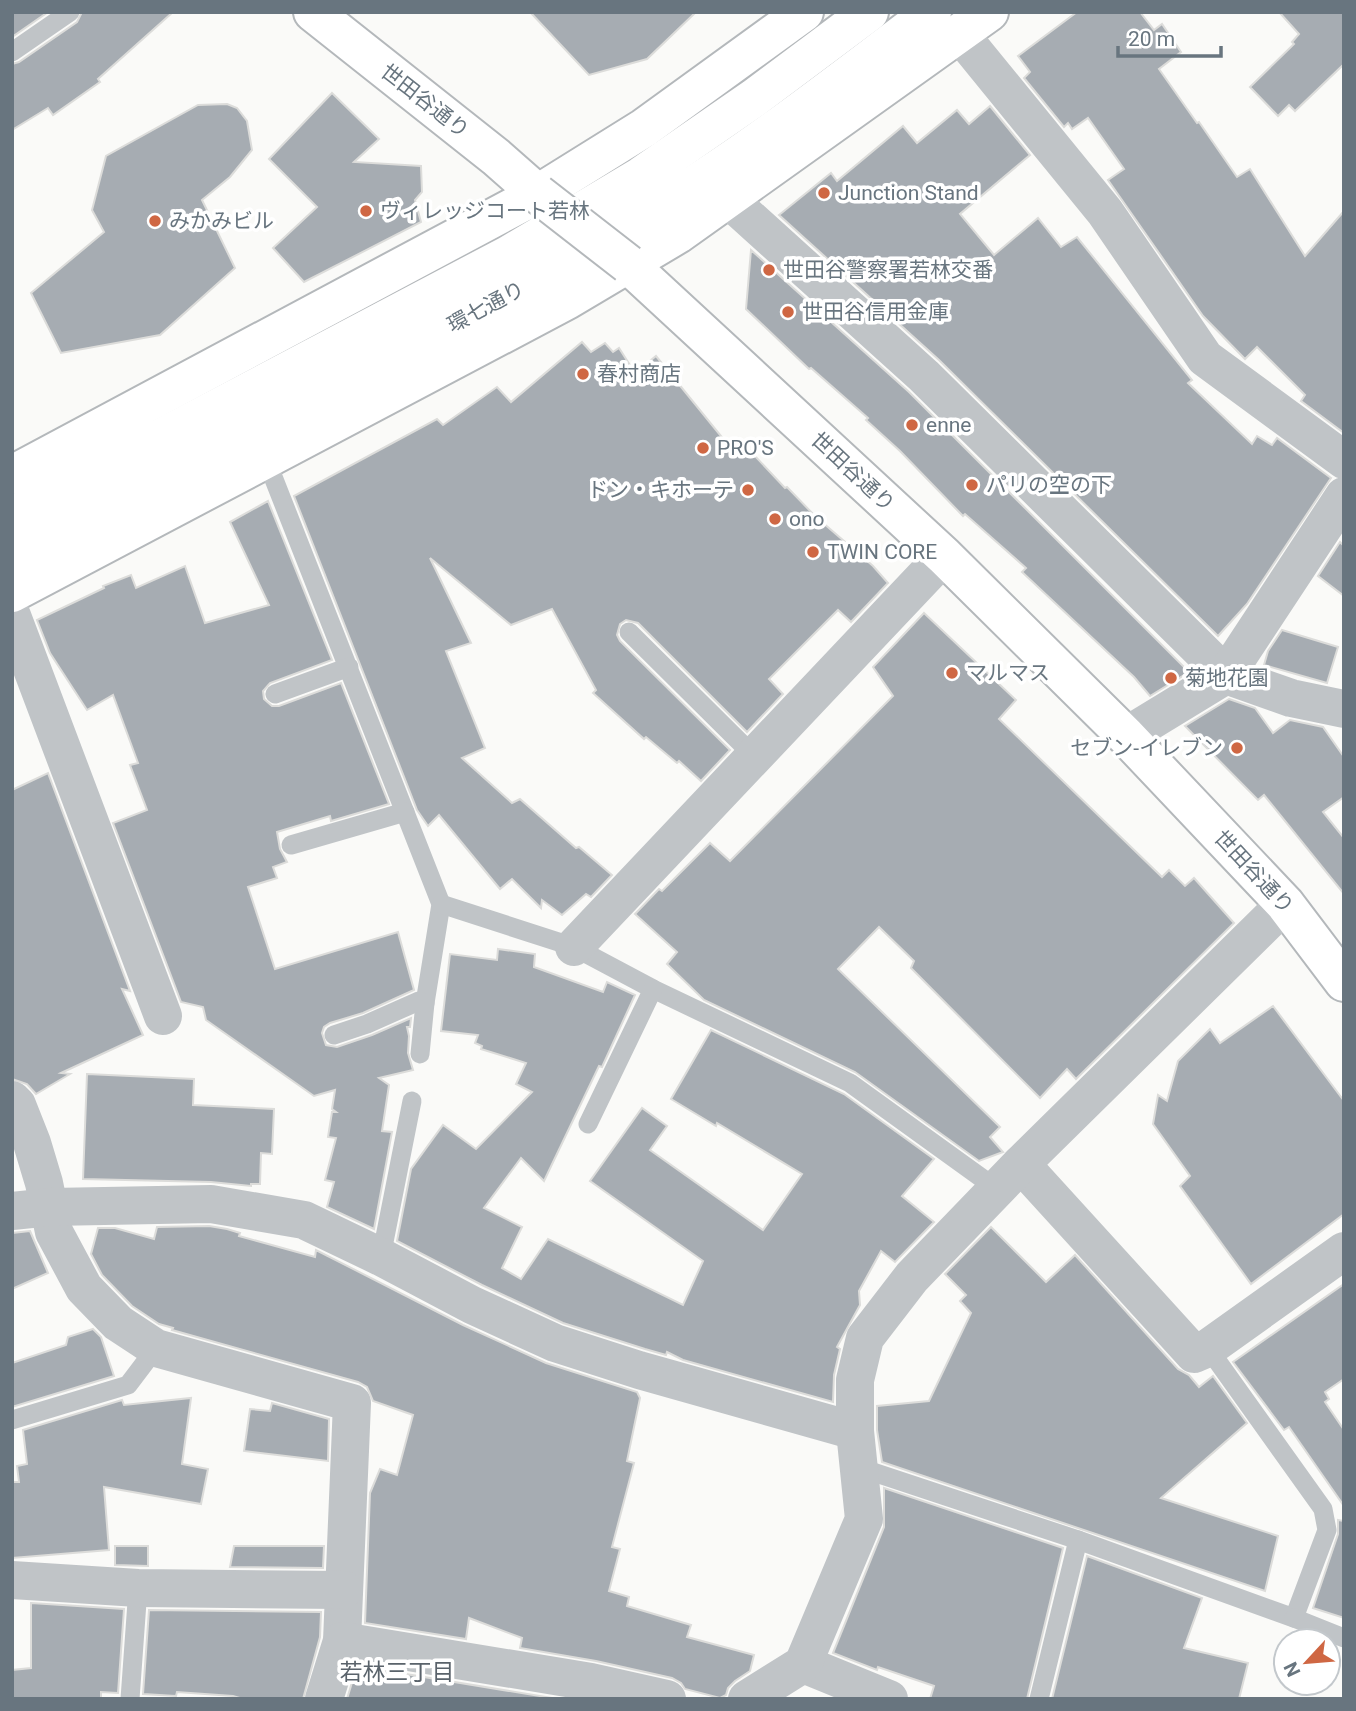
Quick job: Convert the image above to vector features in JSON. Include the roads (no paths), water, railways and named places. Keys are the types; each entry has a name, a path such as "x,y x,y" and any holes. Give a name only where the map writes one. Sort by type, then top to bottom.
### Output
{"main road":[{"name":"世田谷通り","path":"313,12 628,264 944,556 1126,736 1285,904 1344,982"},
{"path":"12,475 538,194 644,128 804,12"},
{"name":"環七通り","path":"12,516 508,256 641,176 754,98 869,12"},
{"path":"12,593 567,300 678,234 728,199 960,19"},
{"name":"環七通り","path":"12,555 534,282 960,19"}],"street":[{"path":"960,19 1104,212 1205,358 1344,460"},
{"path":"728,199 924,376 1226,675 1291,698 1344,709"},
{"path":"1126,736 1226,675 1344,496"},
{"path":"574,947 944,556"},
{"path":"12,617 163,1016"},
{"path":"747,1699 803,1664 864,1519 855,1431 855,1380 865,1338 912,1277 1009,1176 1285,904"},
{"path":"12,1100 17,1105 32,1143 51,1207 54,1231 84,1288 118,1323 156,1348 352,1403 342,1641 324,1699"},
{"path":"1009,1176 1194,1354 1208,1348 1344,1251"},
{"path":"12,1211 51,1207 211,1204 304,1220 472,1305 555,1343 639,1370 855,1431"},
{"path":"12,1580 138,1588 344,1590"},
{"path":"342,1641 589,1690 667,1699"},
{"path":"803,1664 889,1699"}],"lane":[{"path":"12,52 70,12"},
{"path":"266,459 441,904 425,1003 420,1055"},
{"path":"629,632 754,756"},
{"path":"275,694 349,667"},
{"path":"291,845 405,812"},
{"path":"441,904 574,947 653,989 849,1083 1009,1176"},
{"path":"588,1124 653,989"},
{"path":"334,1035 419,1001 425,1003"},
{"path":"381,1257 412,1101"},
{"path":"12,1420 128,1385 156,1348"},
{"path":"1208,1348 1323,1509 1328,1530 1294,1618"},
{"path":"858,1471 873,1472 1078,1540 1344,1638"},
{"path":"1039,1699 1078,1540"},
{"path":"130,1699 138,1588"}],"place":[{"name":"Junction Stand","path":"824,193"},
{"name":"ヴィレッジコート若林","path":"366,211"},
{"name":"みかみビル","path":"155,221"},
{"name":"世田谷警察署若林交番","path":"769,270"},
{"name":"世田谷信用金庫","path":"788,312"},
{"name":"春村商店","path":"583,374"},
{"name":"enne","path":"912,425"},
{"name":"PRO'S","path":"703,448"},
{"name":"パリの空の下","path":"972,485"},
{"name":"ドン・キホーテ","path":"748,490"},
{"name":"ono","path":"775,519"},
{"name":"TWIN CORE","path":"813,552"},
{"name":"マルマス","path":"952,673"},
{"name":"菊地花園","path":"1171,678"},
{"name":"セブン-イレブン","path":"1237,748"}],"district":[{"name":"若林三丁目","path":"397,1672"}]}
